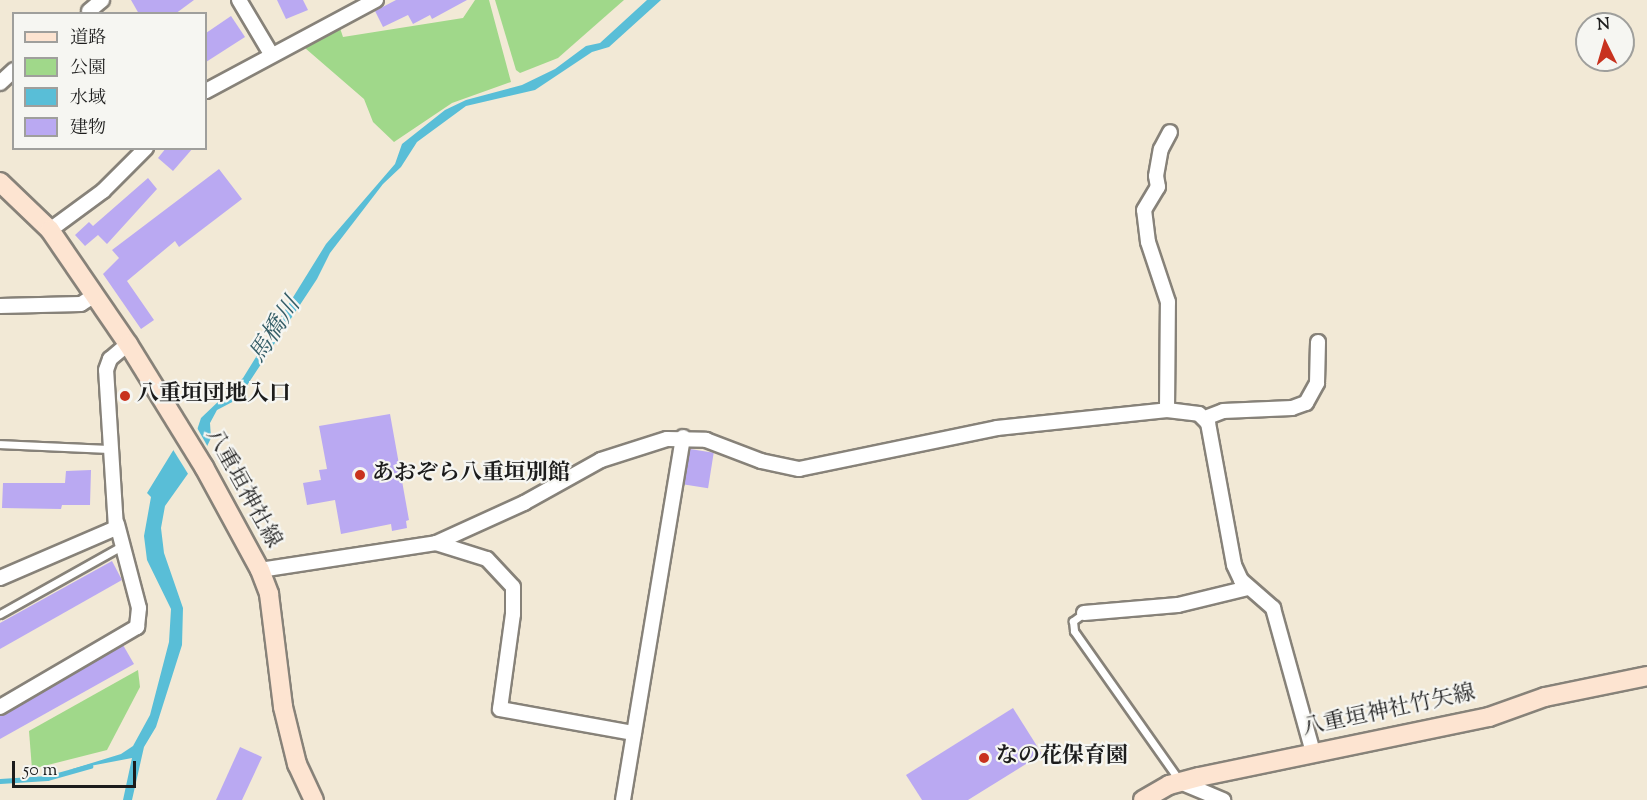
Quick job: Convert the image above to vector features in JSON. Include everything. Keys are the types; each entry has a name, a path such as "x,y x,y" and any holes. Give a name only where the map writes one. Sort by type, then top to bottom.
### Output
{"main road":[{"name":"八重垣神社線","path":"1,186 50,230 95,295 180,427 260,570 269,594 283,707 297,764 314,800"},
{"name":"八重垣神社竹矢線","path":"1143,800 1180,782 1313,752 1489,717 1545,697 1647,676"}],"street":[{"path":"87,8 102,0"},
{"path":"239,0 271,54"},
{"path":"207,90 374,0"},
{"path":"0,83 12,72"},
{"path":"1167,410 1168,302 1148,242 1144,210 1158,187 1156,176 1161,149 1170,132"},
{"path":"50,230 103,191 144,150"},
{"path":"0,306 81,304 95,295"},
{"path":"260,570 436,543 524,503 608,457 647,443 683,437 706,440 761,461 799,469 997,428 1167,410 1205,418 1223,411 1292,408 1306,403 1317,383 1318,342"},
{"path":"0,707 134,630 139,608 120,547 106,370 111,359 128,344"},
{"path":"1205,418 1234,565 1248,588 1273,608 1313,752"},
{"path":"623,800 683,437"},
{"path":"0,578 108,535 117,524"},
{"path":"436,543 487,559 513,587 513,614 500,709 634,733"},
{"path":"1084,612 1178,605 1248,588"},
{"path":"1180,782 1223,800"}],"lane":[{"path":"0,444 111,449"},
{"path":"0,614 120,547"},
{"path":"1084,612 1073,621 1074,632 1180,782"}],"green space":[{"path":"475,0 489,0 511,82 452,103 394,142 373,122 364,99 305,48 339,25 343,37 463,18"},
{"path":"495,0 624,0 558,58 520,73 516,70"},
{"path":"138,670 140,687 107,750 32,769 29,731"}],"water":[{"name":"馬橋川","path":"647,0 661,0 609,47 592,52 535,90 466,106 417,142 401,167 383,184 330,253 317,279 238,399 217,410 210,423 211,438 202,457 197,430 201,418 243,378 326,244 395,164 402,144 445,110 466,100 522,85 555,69 586,46 600,43"},
{"path":"182,436 197,461 165,506 161,528 164,553 183,608 182,645 156,727 144,747 132,800 123,800 132,758 69,770 121,754 133,746 150,715 169,642 171,609 147,560 144,536 151,497 147,493"}],"pier":[{"path":"196,426 209,449 190,477 172,448 180,434"}],"building":[{"path":"131,0 194,0 178,12 138,12"},
{"path":"277,0 303,0 308,10 286,19"},
{"path":"396,0 467,0 432,19 430,15 413,24 408,15 383,27 375,11"},
{"path":"231,16 245,37 207,61 207,32"},
{"path":"164,150 191,150 173,171 158,158"},
{"path":"219,169 242,199 179,247 175,241 127,281 154,320 141,329 103,274 119,258 112,250"},
{"path":"148,178 157,189 107,244 98,235 85,246 75,235 89,222 93,226"},
{"name":"あおぞら八重垣別館","path":"390,414 409,520 406,521 407,528 392,531 391,524 341,534 335,500 307,505 303,483 321,480 319,470 327,469 319,426"},
{"path":"690,449 714,453 708,488 684,485"},
{"path":"91,470 90,505 62,505 61,509 2,508 3,483 65,483 66,471"},
{"path":"112,561 122,580 0,649 0,623"},
{"path":"123,645 134,664 0,739 0,716"},
{"name":"なの花保育園","path":"1013,708 1042,754 968,800 922,800 906,775"},
{"path":"240,747 262,757 242,800 216,800"}],"waterway":[{"path":"0,781 47,778 90,766"}],"place":[{"name":"八重垣団地入口","path":"125,396"},
{"name":"あおぞら八重垣別館","path":"360,475"},
{"name":"なの花保育園","path":"984,758"}]}
